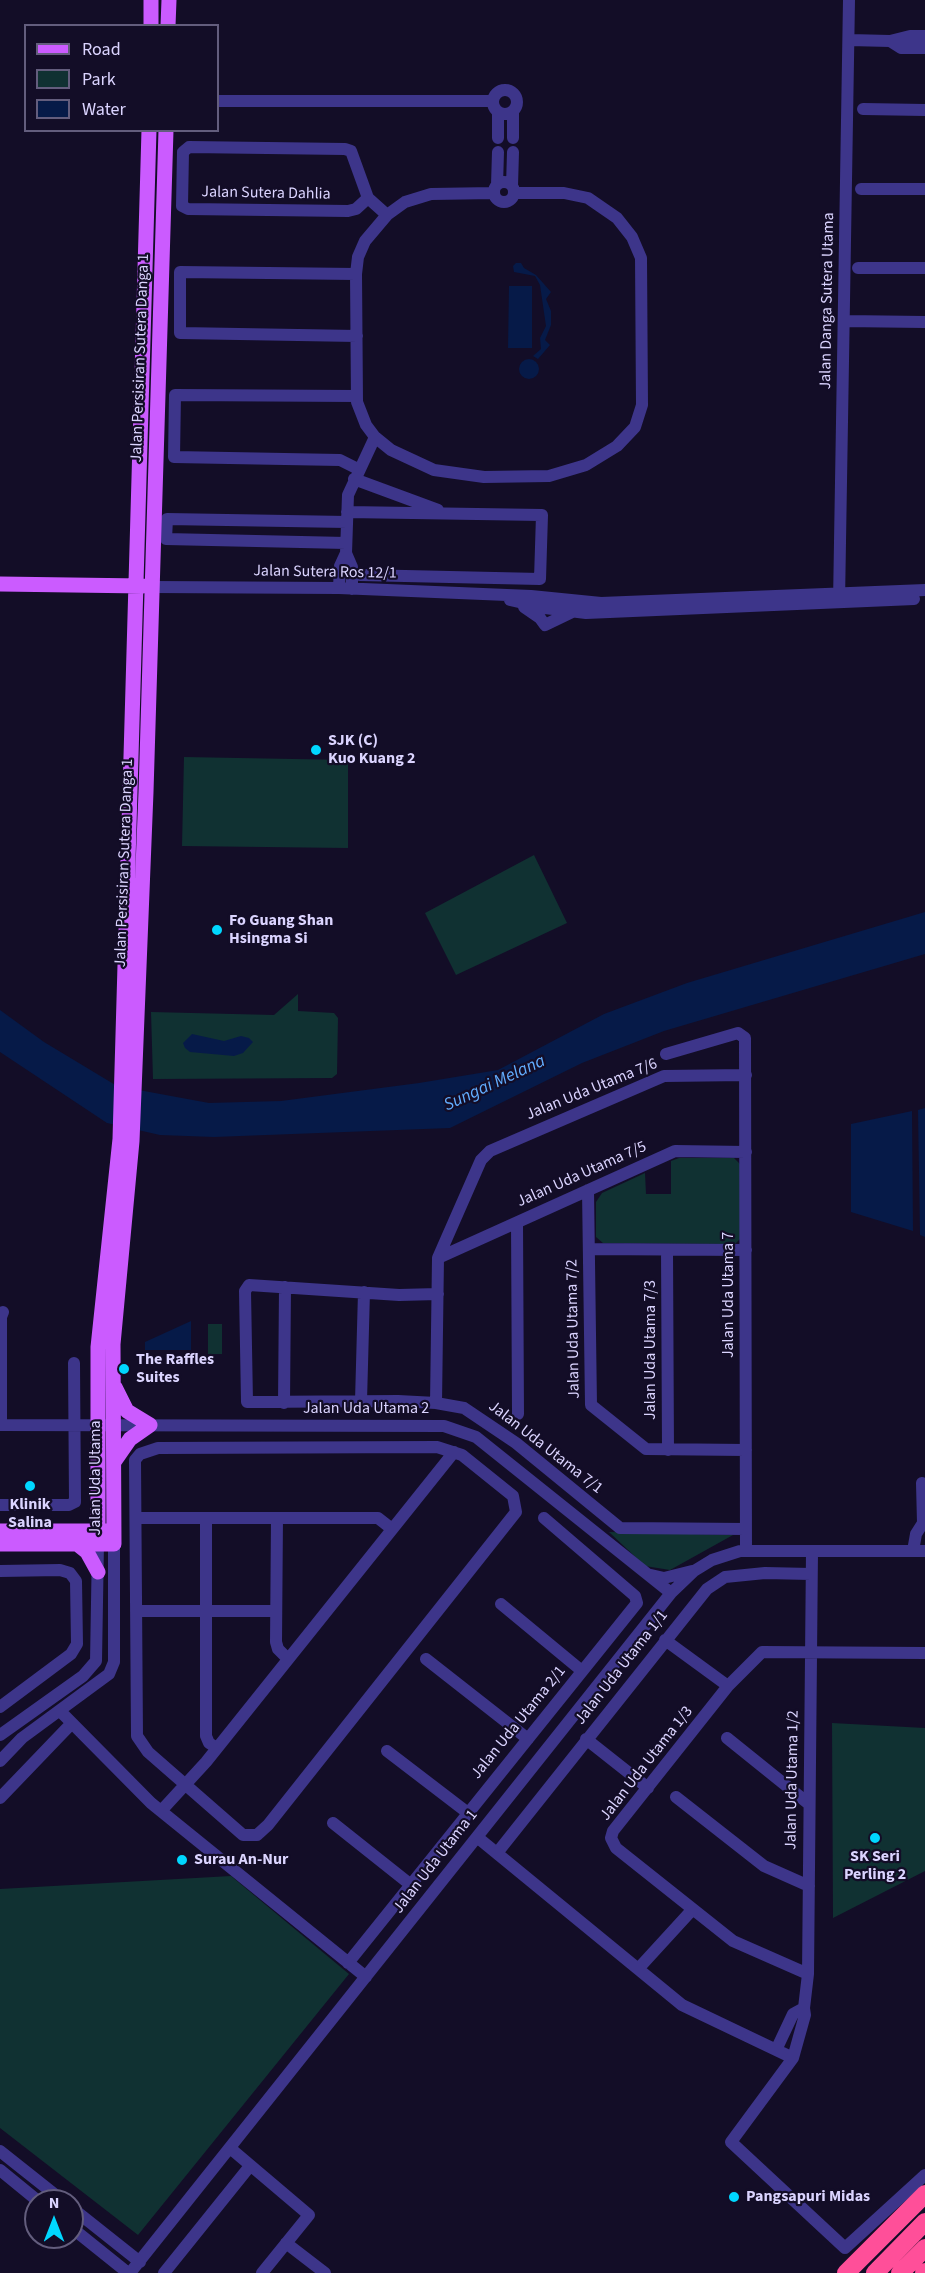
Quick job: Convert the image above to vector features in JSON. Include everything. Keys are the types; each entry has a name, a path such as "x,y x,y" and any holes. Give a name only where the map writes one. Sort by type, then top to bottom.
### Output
{"highway":[{"path":"846,2273 925,2194"},
{"path":"875,2273 925,2222"},
{"path":"900,2273 925,2248"}],"main road":[{"path":"151,0 151,24"},
{"path":"168,24 169,0"},
{"name":"Jalan Persisiran Sutera Danga 1","path":"128,1081 135,586 149,132"},
{"name":"Jalan Persisiran Sutera Danga 1","path":"126,1140 152,586 166,132"},
{"path":"0,584 152,586"},
{"name":"Jalan Uda Utama","path":"106,1537 98,1505 113,1381 113,1344 126,1140"},
{"name":"Jalan Uda Utama","path":"106,1537 114,1462 106,1425 98,1347 126,1140"},
{"path":"113,1381 126,1411 150,1425 130,1439 114,1462"},
{"path":"78,1537 94,1516 98,1505"},
{"path":"78,1537 98,1572"},
{"path":"1,1541 106,1537"}],"street":[{"name":"Jalan Danga Sutera Utama","path":"838,598 849,0"},
{"path":"849,40 890,41 910,36 925,36"},
{"path":"890,41 901,48 925,48"},
{"path":"498,138 495,107 498,91 510,90 517,100 513,111 513,138"},
{"path":"219,101 495,107 506,114 513,111"},
{"path":"863,109 925,110"},
{"name":"Jalan Sutera Dahlia","path":"189,147 345,149 351,151 368,198 356,209 348,211 188,209 182,206 183,152 189,147"},
{"path":"498,152 496,189 497,199 503,202 512,199 514,190 513,152"},
{"path":"503,182 514,190 564,193 588,198 617,218 632,237 641,258 642,405 635,427 617,446 586,465 549,476 484,477 434,470 391,450 375,437 366,425 357,396 356,274 358,257 365,241 387,215 405,202 431,194 496,189 503,182"},
{"path":"861,189 925,189"},
{"path":"368,198 387,215"},
{"path":"858,268 925,268"},
{"path":"356,274 180,272 180,333 357,336"},
{"path":"844,321 925,322"},
{"path":"357,396 175,395 174,457 340,460 356,474 447,514"},
{"path":"345,589 340,566 346,548 348,495 375,437"},
{"path":"346,548 166,539 167,519 447,514"},
{"name":"Jalan Sutera Ros 12/1","path":"360,575 540,579 542,515 447,514"},
{"name":"Jalan Sutera Ros 12/1","path":"152,586 345,589 498,596 545,602"},
{"path":"516,601 540,618 545,625 573,612 838,598 925,590"},
{"name":"Jalan Sutera Ros 12/1","path":"498,596 516,601 545,602"},
{"path":"838,598 925,599"},
{"path":"545,602 740,602"},
{"path":"545,602 573,612"},
{"name":"Jalan Uda Utama 7","path":"666,1054 738,1033 745,1038 746,1551"},
{"name":"Jalan Uda Utama 7/6","path":"438,1258 481,1160 490,1151 664,1076 746,1075"},
{"name":"Jalan Uda Utama 7/5","path":"438,1258 675,1150 746,1152"},
{"name":"Jalan Uda Utama 7/2","path":"588,1190 591,1405 646,1449 746,1450"},
{"path":"517,1223 518,1414"},
{"path":"589,1249 746,1250"},
{"name":"Jalan Uda Utama 7/3","path":"667,1250 668,1450"},
{"path":"436,1403 438,1258"},
{"name":"Jalan Uda Utama 7/1","path":"285,1287 258,1284 249,1285 244,1291 247,1402 436,1403 464,1408 516,1443 620,1528 746,1529"},
{"path":"284,1403 285,1287 438,1294"},
{"path":"361,1401 364,1292"},
{"path":"0,1425 1,1317 3,1312"},
{"path":"0,1505 69,1505 75,1502 74,1363"},
{"name":"Jalan Uda Utama 2","path":"0,1425 444,1426 476,1437 671,1593"},
{"path":"437,1447 454,1452 513,1496 516,1512 268,1825 257,1835 243,1835 148,1752 137,1736 136,1518 135,1460 148,1450 437,1447"},
{"path":"156,1807 185,1784 217,1748 454,1452"},
{"path":"919,1551 916,1534 923,1523 921,1482"},
{"path":"136,1518 378,1518 392,1528"},
{"path":"206,1518 206,1736 209,1743 217,1748"},
{"path":"277,1518 278,1649 288,1659"},
{"name":"Jalan Uda Utama 2/1","path":"348,1963 637,1603 635,1596 544,1518"},
{"name":"Jalan Uda Utama","path":"0,1735 83,1676 96,1661 98,1572 106,1537"},
{"name":"Jalan Uda Utama","path":"0,1761 22,1738 101,1683 109,1674 114,1662 106,1537"},
{"name":"Jalan Uda Utama 1","path":"129,2273 651,1617 694,1571 712,1560 746,1551 919,1551"},
{"name":"Jalan Uda Utama 1/2","path":"793,2058 805,2015 808,1974 812,1551"},
{"path":"0,1570 60,1570 70,1573 76,1581 77,1644 71,1654 0,1707"},
{"path":"646,1574 664,1578 694,1571"},
{"name":"Jalan Uda Utama 1/1","path":"496,1852 700,1596 725,1577 765,1573 811,1574"},
{"path":"646,1574 657,1596 651,1617"},
{"path":"501,1604 582,1671"},
{"path":"136,1611 276,1611"},
{"path":"665,1640 728,1686"},
{"name":"Jalan Uda Utama 1/3","path":"808,1974 733,1941 612,1843 611,1838 617,1826 728,1686 762,1652 925,1653"},
{"path":"426,1659 528,1739"},
{"path":"39,1678 53,1696"},
{"path":"61,1712 156,1807 366,1977"},
{"path":"0,1798 72,1723"},
{"path":"727,1738 809,1804"},
{"path":"586,1739 648,1788"},
{"path":"387,1751 468,1813"},
{"path":"676,1797 764,1866 809,1886"},
{"path":"333,1823 411,1885"},
{"path":"477,1837 682,2005 777,2048 793,2058 731,2142 843,2247 848,2248 925,2175"},
{"path":"638,1969 692,1910"},
{"path":"777,2048 794,2014 804,2008"},
{"path":"230,2148 309,2215 262,2273"},
{"path":"0,2151 48,2189"},
{"path":"164,2273 250,2166"},
{"path":"0,2170 24,2190"},
{"path":"84,2218 140,2262"},
{"path":"84,2237 129,2273"},
{"path":"286,2243 325,2273"}],"green space":[{"path":"184,757 348,760 348,848 182,846"},
{"path":"534,855 567,923 456,975 425,913"},
{"path":"298,994 298,1011 334,1013 338,1018 337,1074 332,1078 153,1079 151,1012 274,1015"},
{"path":"679,1158 734,1158 740,1164 740,1239 735,1244 603,1243 596,1237 596,1202 602,1193 645,1173 646,1194 671,1194 671,1161"},
{"path":"208,1324 222,1324 222,1354 208,1354"},
{"path":"609,1532 733,1535 670,1570 645,1566"},
{"path":"832,1723 925,1728 925,1871 833,1918"},
{"path":"231,1876 349,1974 138,2235 84,2193 84,2189 79,2189 0,2128 0,1889"}],"water":[{"path":"521,263 524,268 536,275 551,292 546,299 551,311 551,325 545,340 550,345 538,359 533,356 541,349 540,338 546,326 540,285 535,276 514,272 513,266"},
{"path":"509,286 532,286 532,348 508,348"},
{"path":"529,359 536,362 539,369 536,376 529,379 522,376 519,369 522,362"},
{"name":"Sungai Melana","path":"925,912 925,954 664,1031 582,1063 450,1128 214,1137 160,1135 107,1123 0,1052 0,1010 44,1042 117,1086 209,1103 281,1101 419,1083 498,1070 604,1014 687,983"},
{"path":"192,1034 224,1041 241,1036 253,1042 243,1053 234,1056 190,1052 183,1043"},
{"path":"925,1108 925,1237 920,1235 918,1110"},
{"path":"912,1111 913,1231 851,1212 851,1124"},
{"path":"191,1321 191,1350 145,1350 145,1342"}],"place":[{"name":"SJK (C) Kuo Kuang 2","path":"316,750"},
{"name":"Fo Guang Shan Hsingma Si","path":"217,930"},
{"name":"The Raffles Suites","path":"124,1369"},
{"name":"Klinik Salina","path":"30,1486"},
{"name":"SK Seri Perling 2","path":"875,1838"},
{"name":"Surau An-Nur","path":"182,1860"},
{"name":"Pangsapuri Midas","path":"734,2197"}]}
